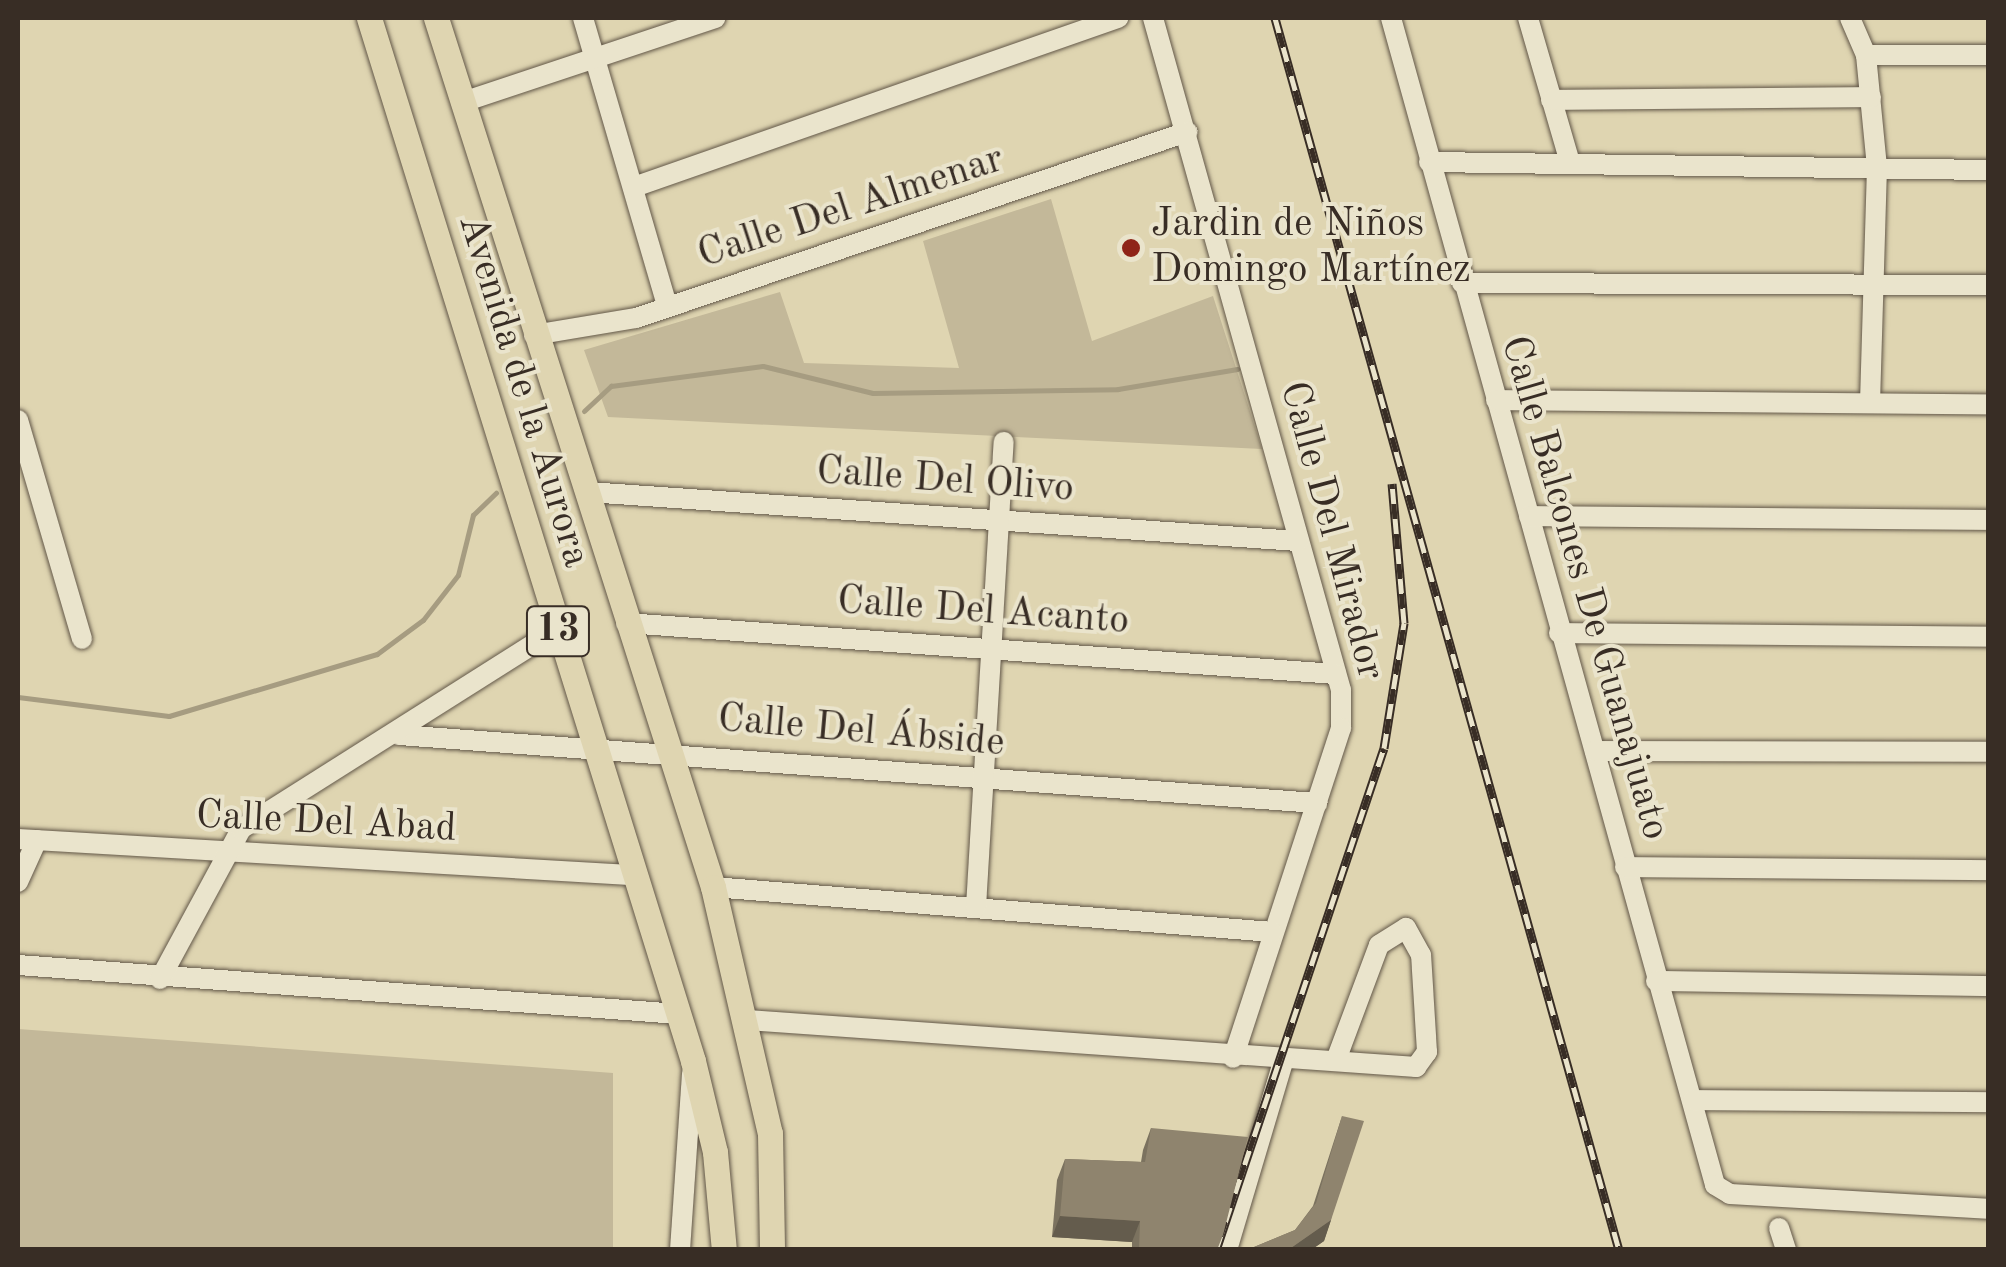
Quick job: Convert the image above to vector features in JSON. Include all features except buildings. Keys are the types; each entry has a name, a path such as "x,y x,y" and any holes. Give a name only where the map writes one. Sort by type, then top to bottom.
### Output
{"main road":[{"name":"Avenida de la Aurora","path":"369,18 630,875 693,1060 716,1152 724,1250"},
{"name":"Avenida de la Aurora","path":"436,18 713,888 770,1133 772,1250"}],"street":[{"path":"584,18 667,305"},
{"path":"463,102 715,18"},
{"path":"634,187 1118,18"},
{"name":"Calle Del Mirador","path":"1152,18 1336,674 1342,719 1233,1058"},
{"name":"Calle Balcones De Guanajuato","path":"1391,18 1712,1176 1724,1193 1988,1209"},
{"path":"1528,18 1570,164"},
{"path":"1850,18 1866,55 1877,167 1870,402"},
{"path":"1866,55 1988,55"},
{"path":"1551,100 1871,97"},
{"name":"Calle Del Almenar","path":"534,335 667,305 1187,132"},
{"path":"1430,162 1988,170"},
{"path":"1462,283 1988,285"},
{"path":"1496,400 1988,404"},
{"path":"18,420 82,639"},
{"path":"976,908 1004,442"},
{"name":"Calle Del Olivo","path":"588,492 1298,541"},
{"path":"1529,516 1988,520"},
{"name":"Calle Del Acanto","path":"626,623 989,646 1336,674"},
{"path":"160,979 222,852 276,804 399,734 557,629"},
{"path":"1559,633 1988,637"},
{"name":"Calle Del Ábside","path":"399,734 593,750 668,751 1317,803"},
{"path":"1594,752 1988,752"},
{"path":"18,882 27,839"},
{"name":"Calle Del Abad","path":"27,839 630,875"},
{"path":"1625,867 1988,870"},
{"path":"713,888 1272,932"},
{"path":"746,1020 1233,1058 1336,1060 1416,1067 1426,1059 1421,955 1400,926 1379,944 1336,1060"},
{"path":"18,964 160,979 679,1014"},
{"path":"1656,981 1988,986"},
{"path":"1228,1250 1284,1059"},
{"path":"680,1250 693,1060"},
{"path":"1693,1100 1988,1102"},
{"path":"1778,1228 1786,1250"}],"shaded area":[{"path":"1051,199 1092,341 1213,296 1262,449 608,417 584,350 780,292 804,363 959,368 923,241"},
{"path":"18,1029 613,1073 613,1249 18,1249"}],"waterway":[{"path":"584,411 611,386 763,366 873,393 1118,389 1237,369"},
{"path":"18,697 169,716 377,654 423,620 458,575 473,515 496,493"}],"railway":[{"path":"1275,18 1619,1250"},
{"path":"1216,1250 1384,748 1404,623 1392,484"}],"place":[{"name":"Jardin de Niños Domingo Martínez","path":"1131,248"}]}
